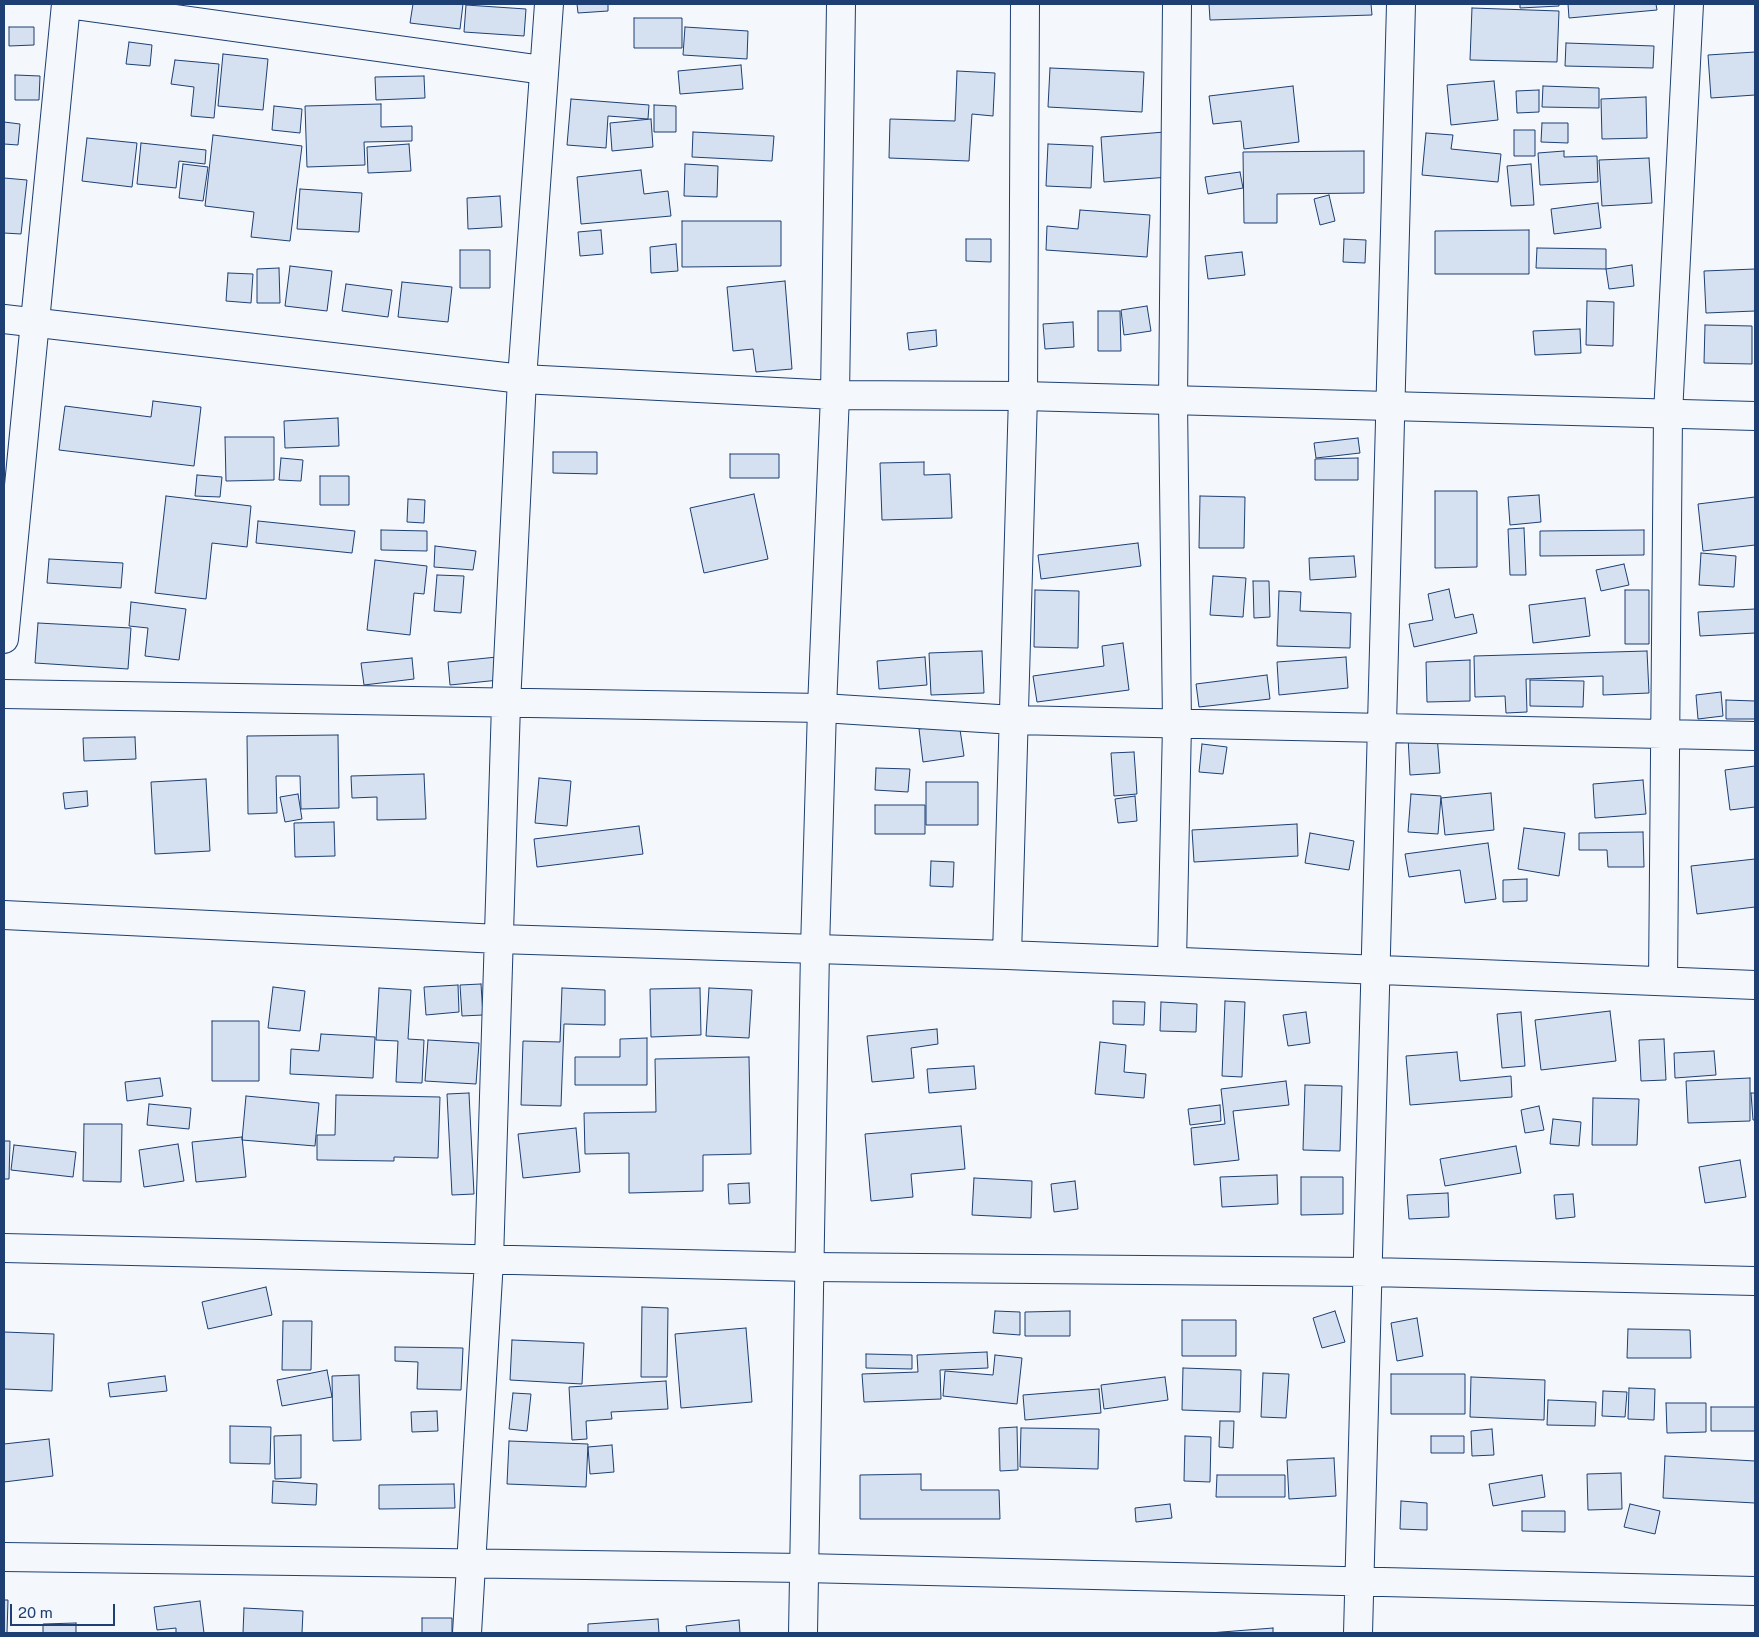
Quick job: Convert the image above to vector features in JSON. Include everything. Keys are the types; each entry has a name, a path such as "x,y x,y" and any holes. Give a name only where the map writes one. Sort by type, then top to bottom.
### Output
{"street":[{"path":"4,639 67,4 543,70"},
{"path":"467,1633 489,1260 506,704 522,379 549,4"},
{"path":"803,1633 815,948 822,708 835,395 841,4"},
{"path":"1007,955 1023,396 1024,4"},
{"path":"1172,962 1177,724 1173,401 1178,4"},
{"path":"1358,1633 1358,1580 1369,1272 1374,970 1383,727 1401,4"},
{"path":"1662,981 1668,414 1690,4"},
{"path":"4,319 522,379 835,395 1023,396 1755,416"},
{"path":"4,694 822,708 1014,720 1755,736"},
{"path":"4,915 499,939 1007,955 1755,985"},
{"path":"4,1248 810,1267 1369,1272 1755,1281"},
{"path":"4,1557 804,1568 1755,1591"}],"building":[{"path":"413,4 463,4 460,29 410,23"},
{"path":"577,4 608,4 608,11 578,13"},
{"path":"1209,4 1371,4 1372,15 1210,20"},
{"path":"1520,4 1559,4 1559,6 1520,8"},
{"path":"1568,4 1656,4 1657,10 1569,18"},
{"path":"466,5 526,9 524,36 464,32"},
{"path":"1472,8 1559,11 1557,62 1470,60"},
{"path":"634,18 682,18 682,48 634,48"},
{"path":"9,27 34,27 34,45 9,46"},
{"path":"685,27 748,31 747,59 683,55"},
{"path":"129,42 152,45 150,66 126,64"},
{"path":"1566,43 1654,46 1653,68 1565,66"},
{"path":"1755,52 1755,95 1711,98 1708,55"},
{"path":"223,54 268,59 263,110 218,106"},
{"path":"175,60 219,64 214,118 191,116 194,87 171,84"},
{"path":"741,65 743,89 680,94 678,71"},
{"path":"1050,68 1144,72 1142,112 1048,107"},
{"path":"957,71 995,73 993,116 972,114 969,161 889,158 890,119 955,121"},
{"path":"15,75 40,76 39,100 15,100"},
{"path":"424,76 425,98 376,100 375,77"},
{"path":"1494,81 1498,120 1451,125 1447,85"},
{"path":"1293,86 1299,142 1244,149 1241,121 1213,124 1209,96"},
{"path":"1543,86 1599,88 1599,108 1542,107"},
{"path":"1539,90 1539,112 1517,113 1516,91"},
{"path":"1646,97 1647,138 1602,139 1601,99"},
{"path":"571,99 649,105 648,119 608,116 606,148 567,145"},
{"path":"381,104 381,127 412,126 412,141 364,142 365,165 307,167 305,106"},
{"path":"654,105 676,106 676,132 654,132"},
{"path":"274,106 302,109 300,133 272,130"},
{"path":"651,119 653,147 612,151 610,123"},
{"path":"4,122 20,124 18,145 4,144"},
{"path":"1542,123 1568,123 1568,143 1541,142"},
{"path":"1514,130 1535,130 1535,156 1514,156"},
{"path":"693,132 774,136 772,161 692,157"},
{"path":"1165,132 1169,177 1104,182 1101,137"},
{"path":"1426,133 1453,135 1451,149 1501,154 1498,182 1422,175"},
{"path":"213,135 302,146 290,241 251,237 254,212 205,206"},
{"path":"87,138 137,143 132,187 82,181"},
{"path":"141,143 206,150 205,164 179,161 176,188 137,184"},
{"path":"409,144 411,171 368,173 367,147"},
{"path":"1048,144 1093,146 1091,188 1046,186"},
{"path":"1364,151 1364,193 1277,194 1277,223 1244,223 1243,152"},
{"path":"1564,151 1564,157 1597,156 1598,182 1540,185 1538,153"},
{"path":"1649,158 1652,203 1602,206 1599,160"},
{"path":"183,164 208,167 203,201 179,198"},
{"path":"685,164 718,166 717,197 684,196"},
{"path":"1531,164 1534,205 1511,206 1507,166"},
{"path":"641,170 644,194 668,191 671,216 581,224 577,177"},
{"path":"1240,172 1243,188 1208,194 1205,177"},
{"path":"4,178 27,180 21,234 4,233"},
{"path":"300,189 362,193 359,232 297,229"},
{"path":"1329,195 1335,221 1320,225 1314,199"},
{"path":"500,196 502,227 468,229 467,198"},
{"path":"1598,203 1601,228 1554,234 1551,209"},
{"path":"1080,210 1150,215 1147,257 1046,250 1047,226 1078,229"},
{"path":"682,221 781,221 781,266 682,267"},
{"path":"601,230 603,254 580,256 578,232"},
{"path":"1529,230 1529,274 1435,274 1435,231"},
{"path":"966,239 991,239 991,262 966,261"},
{"path":"1344,239 1366,240 1365,263 1343,262"},
{"path":"676,244 678,271 651,273 650,247"},
{"path":"1537,248 1606,249 1606,269 1536,268"},
{"path":"460,250 490,250 490,288 460,288"},
{"path":"1242,252 1245,275 1208,279 1205,256"},
{"path":"1632,265 1634,286 1609,289 1606,269"},
{"path":"290,266 332,271 327,311 285,306"},
{"path":"279,268 280,303 257,303 257,269"},
{"path":"1755,269 1755,311 1706,313 1704,271"},
{"path":"228,273 253,274 251,303 226,301"},
{"path":"785,281 792,369 756,372 753,349 733,351 727,287"},
{"path":"402,282 452,287 448,322 398,317"},
{"path":"346,284 392,290 388,317 342,311"},
{"path":"1587,301 1614,302 1613,346 1586,345"},
{"path":"1147,306 1151,331 1124,335 1121,310"},
{"path":"1098,311 1120,311 1121,351 1098,351"},
{"path":"1073,322 1074,347 1045,349 1043,324"},
{"path":"1705,325 1752,326 1752,364 1704,363"},
{"path":"1580,329 1581,353 1535,355 1533,331"},
{"path":"936,330 937,346 909,350 907,333"},
{"path":"153,401 201,407 194,466 59,450 65,406 151,417"},
{"path":"338,418 339,446 285,448 284,421"},
{"path":"225,437 274,437 274,480 226,481"},
{"path":"1358,438 1360,453 1316,458 1314,443"},
{"path":"553,452 597,452 597,474 553,473"},
{"path":"730,454 779,454 779,478 730,478"},
{"path":"281,458 303,460 301,481 279,480"},
{"path":"1358,458 1358,480 1315,480 1315,459"},
{"path":"924,462 924,475 950,474 952,518 882,520 880,463"},
{"path":"197,475 222,477 220,497 195,496"},
{"path":"320,476 349,476 349,505 320,505"},
{"path":"1435,491 1477,491 1477,567 1435,568"},
{"path":"754,494 768,559 704,573 690,508"},
{"path":"1539,495 1541,522 1510,525 1508,497"},
{"path":"166,496 251,506 247,547 212,543 206,599 155,593"},
{"path":"1200,496 1245,497 1244,548 1199,548"},
{"path":"1755,497 1755,545 1703,551 1698,504"},
{"path":"408,499 425,500 424,523 407,522"},
{"path":"258,521 355,531 352,553 256,543"},
{"path":"1524,528 1526,575 1510,575 1508,529"},
{"path":"381,530 427,531 427,551 381,550"},
{"path":"1644,530 1644,555 1540,556 1540,531"},
{"path":"1138,543 1141,566 1041,579 1038,555"},
{"path":"435,546 476,551 473,570 434,567"},
{"path":"1701,553 1736,556 1734,587 1699,585"},
{"path":"1354,556 1356,577 1310,580 1309,558"},
{"path":"49,559 123,563 121,588 47,583"},
{"path":"375,560 427,566 424,594 414,593 410,635 367,630"},
{"path":"1624,564 1629,585 1601,591 1596,570"},
{"path":"437,575 464,576 461,613 434,611"},
{"path":"1213,576 1246,578 1243,617 1210,615"},
{"path":"1253,581 1269,581 1270,617 1254,618"},
{"path":"1449,589 1455,618 1473,614 1477,633 1414,647 1409,624 1433,620 1428,594"},
{"path":"1035,590 1079,591 1078,648 1034,647"},
{"path":"1625,590 1649,590 1649,644 1625,644"},
{"path":"1279,591 1301,592 1300,611 1351,613 1350,648 1277,646"},
{"path":"1585,598 1590,636 1533,643 1529,605"},
{"path":"131,602 186,609 179,660 145,656 148,628 129,626"},
{"path":"1755,609 1755,633 1700,636 1698,612"},
{"path":"38,623 131,628 128,669 35,663"},
{"path":"1123,643 1129,690 1037,702 1033,676 1104,666 1102,646"},
{"path":"982,651 984,693 931,695 929,653"},
{"path":"1647,651 1649,693 1603,695 1603,676 1526,679 1527,712 1506,713 1505,696 1475,697 1474,656"},
{"path":"497,657 499,680 450,685 448,662"},
{"path":"925,657 927,685 879,689 877,661"},
{"path":"1346,657 1348,688 1279,695 1277,662"},
{"path":"412,658 414,679 364,685 361,663"},
{"path":"1470,660 1470,701 1427,702 1426,662"},
{"path":"1267,675 1270,699 1199,707 1196,684"},
{"path":"1530,680 1584,681 1583,707 1530,706"},
{"path":"1721,692 1723,716 1698,719 1696,695"},
{"path":"1726,700 1755,701 1755,719 1726,719"},
{"path":"959,723 964,756 923,762 919,729"},
{"path":"338,735 339,808 301,809 300,776 276,776 277,813 248,814 247,736"},
{"path":"1437,735 1440,773 1410,775 1408,737"},
{"path":"135,737 136,759 84,761 83,738"},
{"path":"1202,744 1227,747 1223,774 1199,772"},
{"path":"1134,752 1137,794 1114,796 1111,753"},
{"path":"1755,766 1755,807 1730,810 1725,770"},
{"path":"876,768 910,769 908,792 875,790"},
{"path":"424,774 426,819 377,820 377,797 352,798 351,776"},
{"path":"539,778 571,781 567,826 535,823"},
{"path":"206,779 210,851 155,854 151,782"},
{"path":"1643,780 1646,814 1595,818 1593,784"},
{"path":"926,782 978,782 978,825 926,825"},
{"path":"87,791 88,806 65,809 63,793"},
{"path":"1491,793 1494,830 1445,835 1441,798"},
{"path":"298,794 302,819 285,822 280,797"},
{"path":"1411,794 1441,796 1438,834 1408,832"},
{"path":"1135,796 1137,821 1118,823 1115,799"},
{"path":"875,805 925,805 925,834 875,834"},
{"path":"334,822 335,856 295,857 294,823"},
{"path":"1297,824 1298,856 1194,862 1192,830"},
{"path":"639,826 643,854 537,867 534,839"},
{"path":"1524,828 1565,833 1559,876 1518,869"},
{"path":"1643,832 1644,867 1608,867 1607,850 1579,850 1579,833"},
{"path":"1310,833 1354,841 1349,870 1305,863"},
{"path":"1488,843 1496,899 1465,903 1460,870 1409,877 1405,854"},
{"path":"1755,859 1755,907 1697,914 1691,866"},
{"path":"931,861 954,862 953,887 930,886"},
{"path":"1527,879 1527,901 1503,902 1503,880"},
{"path":"481,984 483,1015 462,1016 460,985"},
{"path":"458,985 459,1012 426,1015 424,987"},
{"path":"273,987 305,991 300,1031 268,1028"},
{"path":"379,988 411,990 408,1039 424,1040 422,1083 396,1082 398,1041 376,1040"},
{"path":"562,988 605,990 605,1025 564,1024 561,1106 521,1105 523,1041 560,1042"},
{"path":"700,988 701,1035 651,1037 650,989"},
{"path":"709,988 752,990 749,1038 706,1036"},
{"path":"1113,1001 1145,1002 1144,1025 1113,1024"},
{"path":"1225,1001 1245,1002 1242,1077 1222,1076"},
{"path":"1161,1002 1197,1004 1196,1032 1160,1031"},
{"path":"1610,1011 1616,1061 1541,1070 1535,1020"},
{"path":"1306,1012 1310,1043 1288,1046 1283,1015"},
{"path":"1521,1012 1525,1066 1502,1068 1497,1014"},
{"path":"212,1021 259,1021 259,1081 212,1081"},
{"path":"937,1029 938,1044 911,1048 914,1078 872,1082 867,1036"},
{"path":"321,1034 375,1037 373,1078 290,1074 291,1049 319,1051"},
{"path":"647,1038 647,1085 575,1085 575,1057 620,1057 620,1039"},
{"path":"1664,1039 1666,1080 1641,1081 1639,1040"},
{"path":"428,1040 479,1043 476,1084 425,1081"},
{"path":"1100,1042 1126,1045 1124,1072 1146,1074 1144,1098 1095,1094"},
{"path":"1714,1051 1716,1075 1675,1078 1674,1053"},
{"path":"1457,1052 1460,1081 1511,1076 1512,1097 1410,1105 1406,1056"},
{"path":"749,1057 751,1154 703,1155 703,1191 629,1193 629,1153 585,1154 584,1113 656,1112 655,1059"},
{"path":"974,1066 976,1089 929,1093 927,1069"},
{"path":"160,1078 163,1096 127,1101 125,1082"},
{"path":"1750,1078 1750,1121 1688,1123 1686,1081"},
{"path":"1286,1081 1289,1105 1233,1111 1239,1160 1194,1165 1191,1128 1225,1124 1221,1089"},
{"path":"1305,1085 1342,1086 1340,1151 1303,1150"},
{"path":"469,1093 474,1194 452,1195 447,1094"},
{"path":"1751,1093 1755,1093 1755,1120 1753,1120"},
{"path":"336,1095 440,1097 438,1158 394,1157 394,1161 317,1160 317,1135 335,1135"},
{"path":"246,1096 319,1103 315,1146 242,1140"},
{"path":"1593,1098 1639,1099 1637,1145 1592,1145"},
{"path":"149,1104 191,1108 189,1129 147,1125"},
{"path":"1220,1105 1221,1121 1190,1125 1188,1109"},
{"path":"1539,1106 1544,1130 1525,1133 1521,1110"},
{"path":"1553,1119 1581,1122 1579,1146 1550,1144"},
{"path":"84,1124 122,1124 121,1182 83,1181"},
{"path":"961,1126 965,1169 911,1174 913,1197 871,1201 865,1134"},
{"path":"576,1128 580,1172 523,1178 518,1134"},
{"path":"242,1137 246,1177 196,1182 192,1142"},
{"path":"4,1141 10,1141 9,1179 4,1179"},
{"path":"178,1144 184,1181 144,1187 139,1150"},
{"path":"14,1145 76,1152 73,1177 11,1170"},
{"path":"1516,1146 1521,1173 1445,1186 1440,1159"},
{"path":"1740,1160 1746,1197 1705,1203 1699,1167"},
{"path":"1277,1175 1278,1204 1222,1207 1220,1177"},
{"path":"1301,1177 1343,1177 1343,1214 1301,1215"},
{"path":"974,1178 1032,1181 1031,1218 972,1215"},
{"path":"1075,1181 1078,1209 1054,1212 1051,1184"},
{"path":"749,1183 750,1203 729,1204 728,1184"},
{"path":"1448,1193 1449,1217 1409,1219 1407,1195"},
{"path":"1573,1194 1575,1217 1556,1219 1554,1195"},
{"path":"266,1287 272,1315 208,1329 202,1302"},
{"path":"642,1307 668,1308 667,1377 641,1377"},
{"path":"995,1311 1020,1312 1020,1335 993,1333"},
{"path":"1070,1311 1070,1336 1025,1336 1025,1312"},
{"path":"1335,1311 1345,1342 1322,1348 1313,1318"},
{"path":"1417,1318 1423,1356 1397,1361 1391,1323"},
{"path":"1182,1320 1236,1320 1236,1356 1182,1356"},
{"path":"283,1321 312,1321 311,1370 282,1370"},
{"path":"746,1328 752,1402 681,1408 675,1334"},
{"path":"1628,1329 1690,1330 1691,1358 1627,1358"},
{"path":"4,1332 54,1334 52,1391 4,1389"},
{"path":"512,1340 584,1343 582,1384 510,1380"},
{"path":"395,1347 463,1348 461,1390 417,1389 418,1362 395,1361"},
{"path":"987,1352 988,1368 940,1370 941,1399 864,1402 862,1374 918,1372 917,1355"},
{"path":"866,1354 912,1355 912,1369 866,1368"},
{"path":"995,1355 1022,1358 1017,1404 943,1396 945,1371 993,1375"},
{"path":"1183,1368 1241,1370 1240,1412 1182,1410"},
{"path":"327,1370 332,1397 282,1406 277,1380"},
{"path":"1263,1373 1289,1374 1286,1418 1261,1417"},
{"path":"1391,1374 1465,1374 1465,1414 1391,1414"},
{"path":"359,1375 361,1440 333,1441 332,1376"},
{"path":"165,1376 167,1391 110,1397 108,1383"},
{"path":"1165,1377 1168,1400 1104,1409 1101,1385"},
{"path":"1471,1377 1545,1380 1544,1420 1470,1417"},
{"path":"666,1381 668,1409 611,1412 612,1419 586,1421 587,1439 572,1440 569,1387"},
{"path":"1629,1388 1655,1389 1654,1420 1628,1419"},
{"path":"1099,1389 1101,1413 1025,1420 1023,1395"},
{"path":"1603,1391 1627,1392 1625,1417 1602,1416"},
{"path":"513,1393 531,1394 527,1431 509,1429"},
{"path":"1548,1400 1596,1402 1595,1426 1547,1425"},
{"path":"1666,1403 1706,1403 1706,1432 1667,1433"},
{"path":"1711,1407 1755,1407 1755,1431 1711,1431"},
{"path":"437,1411 438,1431 412,1432 411,1412"},
{"path":"1220,1421 1234,1421 1233,1448 1219,1447"},
{"path":"230,1426 271,1427 270,1464 230,1463"},
{"path":"1017,1427 1018,1470 1000,1471 999,1428"},
{"path":"1021,1428 1099,1429 1098,1469 1020,1467"},
{"path":"1492,1429 1494,1455 1472,1456 1471,1431"},
{"path":"301,1435 301,1478 275,1479 274,1436"},
{"path":"1185,1436 1211,1437 1210,1482 1184,1481"},
{"path":"1431,1436 1464,1436 1464,1453 1431,1453"},
{"path":"49,1439 53,1476 4,1482 4,1444"},
{"path":"509,1441 588,1444 586,1487 507,1484"},
{"path":"612,1445 614,1472 590,1474 588,1447"},
{"path":"1665,1456 1755,1461 1755,1503 1663,1498"},
{"path":"1334,1458 1336,1496 1289,1499 1287,1460"},
{"path":"1621,1473 1622,1509 1588,1510 1587,1474"},
{"path":"921,1474 921,1490 999,1490 1000,1519 860,1519 860,1475"},
{"path":"1217,1475 1285,1475 1285,1497 1216,1497"},
{"path":"1542,1475 1545,1497 1493,1506 1489,1484"},
{"path":"273,1481 317,1484 316,1505 272,1503"},
{"path":"454,1484 455,1508 379,1509 379,1485"},
{"path":"1401,1501 1427,1503 1427,1530 1400,1529"},
{"path":"1170,1504 1172,1518 1136,1522 1135,1508"},
{"path":"1630,1504 1660,1511 1655,1534 1624,1527"},
{"path":"1522,1511 1565,1511 1565,1532 1522,1531"},
{"path":"4,1600 8,1600 7,1633 4,1633"},
{"path":"200,1601 204,1633 176,1633 176,1628 157,1630 154,1607"},
{"path":"244,1608 303,1611 302,1633 243,1633"},
{"path":"422,1618 452,1618 452,1633 422,1633"},
{"path":"658,1619 659,1633 588,1633 588,1624"},
{"path":"739,1620 740,1633 687,1633 686,1626"},
{"path":"76,1623 76,1633 43,1633 43,1624"},
{"path":"1273,1628 1273,1633 1209,1633"}]}
